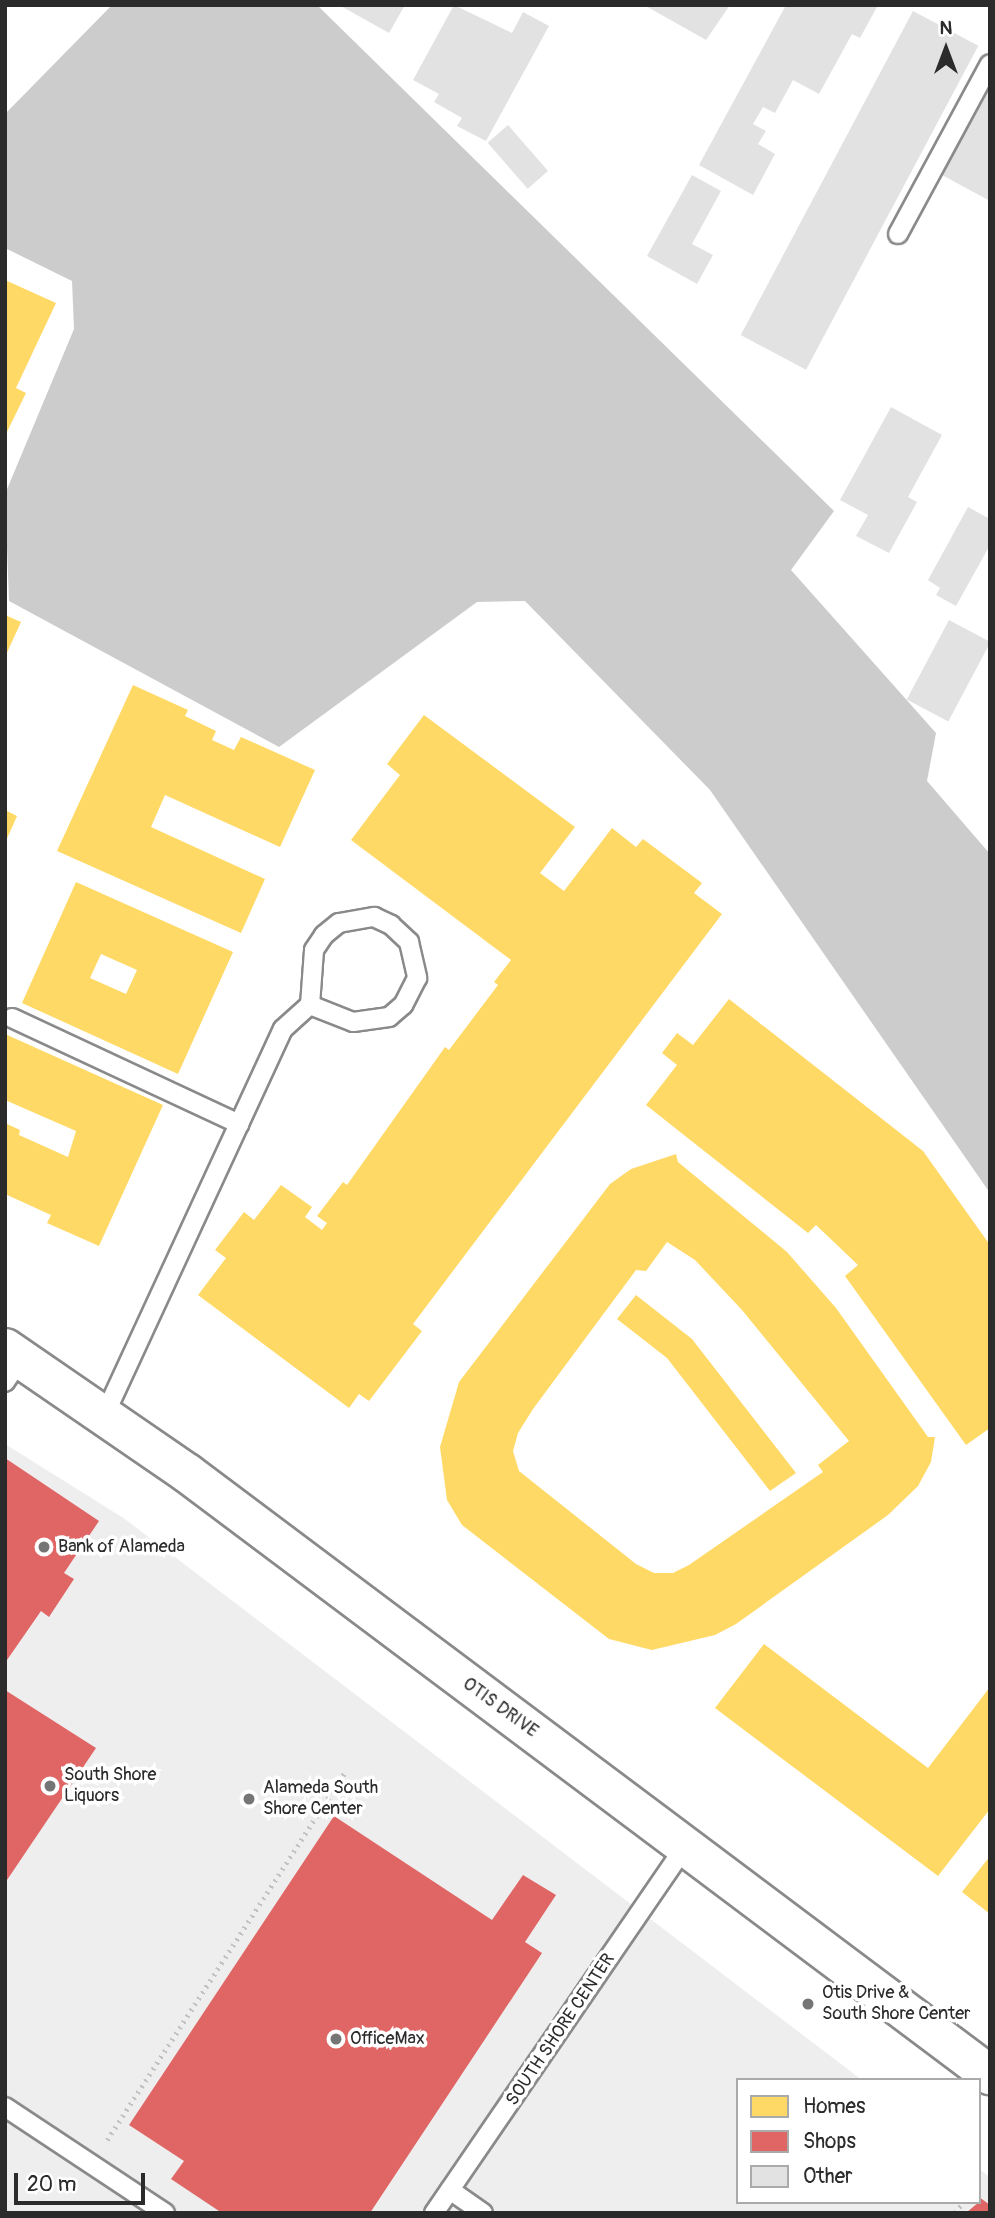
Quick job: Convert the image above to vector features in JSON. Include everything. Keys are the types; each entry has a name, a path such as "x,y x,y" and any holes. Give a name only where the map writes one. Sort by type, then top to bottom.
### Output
{"main road":[{"name":"OTIS DRIVE","path":"10,1362 104,1414 990,2075"}],"lane":[{"path":"898,234 990,64"},
{"path":"104,1414 283,1029 310,1005 314,950 339,923 374,917 391,925 409,942 416,978 403,1005 389,1017 353,1022 310,1005"},
{"path":"12,1018 239,1125"},
{"name":"SOUTH SHORE CENTER","path":"434,2213 685,1846"},
{"path":"5,2107 165,2213"},
{"path":"450,2190 483,2213"}],"path":[{"path":"91,2164 344,1773"}],"shaded area":[{"path":"112,5 317,5 834,511 791,570 936,733 927,781 990,854 990,1193 710,790 525,601 477,602 279,747 9,601 5,494 74,329 72,281 5,248 5,114"},
{"name":"Alameda South Shore Center","path":"5,1444 125,1519 859,2078 736,2078 736,2204 981,2204 981,2170 990,2177 990,2213 5,2213"}],"building: Homes":[{"path":"5,280 56,303 16,388 26,393 5,436"},
{"path":"5,615 21,622 5,657"},
{"path":"133,685 188,710 185,716 216,731 212,740 234,750 241,737 315,770 280,847 165,795 151,827 265,879 241,933 57,851"},
{"path":"424,715 575,827 540,873 564,891 612,828 636,847 643,839 702,883 694,893 722,914 413,1324 422,1331 369,1401 359,1394 349,1408 198,1295 226,1258 215,1250 244,1212 254,1220 281,1185 312,1207 305,1217 322,1230 327,1223 317,1216 343,1182 347,1185 445,1047 449,1050 498,985 494,982 511,960 351,840 400,775 387,764"},
{"path":"5,810 17,816 5,843"},
{"path":"76,882 233,952 178,1074 22,1003","holes":["101,954 137,970 126,994 90,978"]},
{"path":"729,999 923,1151 990,1245 990,1428 966,1445 845,1276 858,1265 816,1225 808,1233 646,1105 677,1065 662,1053 677,1033 693,1045"},
{"path":"5,1034 163,1105 99,1246 47,1223 51,1215 5,1194 5,1123 20,1130 19,1135 68,1157 76,1131 5,1100"},
{"path":"676,1154 678,1162 787,1252 836,1308 928,1437 935,1437 931,1462 918,1486 888,1515 736,1624 715,1635 652,1650 609,1639 462,1525 447,1500 440,1447 459,1382 610,1184 631,1169","holes":["667,1242 695,1260 742,1310 849,1441 818,1465 823,1472 689,1565 673,1573 654,1573 636,1564 519,1471 513,1451 518,1433 533,1409 636,1270 646,1271"]},
{"path":"636,1295 692,1339 796,1473 770,1491 667,1358 617,1319"},
{"path":"764,1644 928,1768 990,1687 990,1809 938,1876 715,1708"},
{"path":"990,1856 990,1914 962,1892"}],"building: Shops":[{"name":"Bank of Alameda","path":"5,1458 99,1521 64,1573 74,1579 49,1617 41,1611 7,1660"},
{"path":"5,1690 96,1748 5,1883"},
{"name":"OfficeMax","path":"334,1816 492,1920 523,1875 556,1895 525,1942 542,1953 370,2213 222,2213 171,2179 184,2161 129,2125"},
{"path":"981,2198 990,2205 990,2213 966,2213 977,2204 981,2204"}],"building: Other":[{"path":"339,5 405,5 389,33"},
{"path":"454,5 512,33 523,12 549,26 486,141 457,126 462,118 434,102 439,94 413,80"},
{"path":"644,5 730,5 706,40"},
{"path":"786,5 878,5 860,38 852,34 819,94 793,80 775,113 763,107 753,124 766,131 758,144 775,154 753,195 699,165"},
{"path":"913,11 978,46 806,370 741,335"},
{"path":"990,88 990,201 942,175"},
{"path":"508,125 548,171 528,189 488,143"},
{"path":"692,175 721,191 692,244 713,255 697,284 647,256"},
{"path":"891,407 942,435 908,497 917,502 889,553 856,536 868,515 840,500"},
{"path":"968,507 990,519 990,545 956,606 936,595 940,588 928,580"},
{"path":"949,620 990,643 948,722 907,699"}],"place":[{"name":"Bank of Alameda","path":"44,1547"},
{"name":"South Shore Liquors","path":"50,1786"},
{"name":"Alameda South Shore Center","path":"249,1799"},
{"name":"Otis Drive & South Shore Center","path":"808,2004"},
{"name":"OfficeMax","path":"336,2039"}]}
